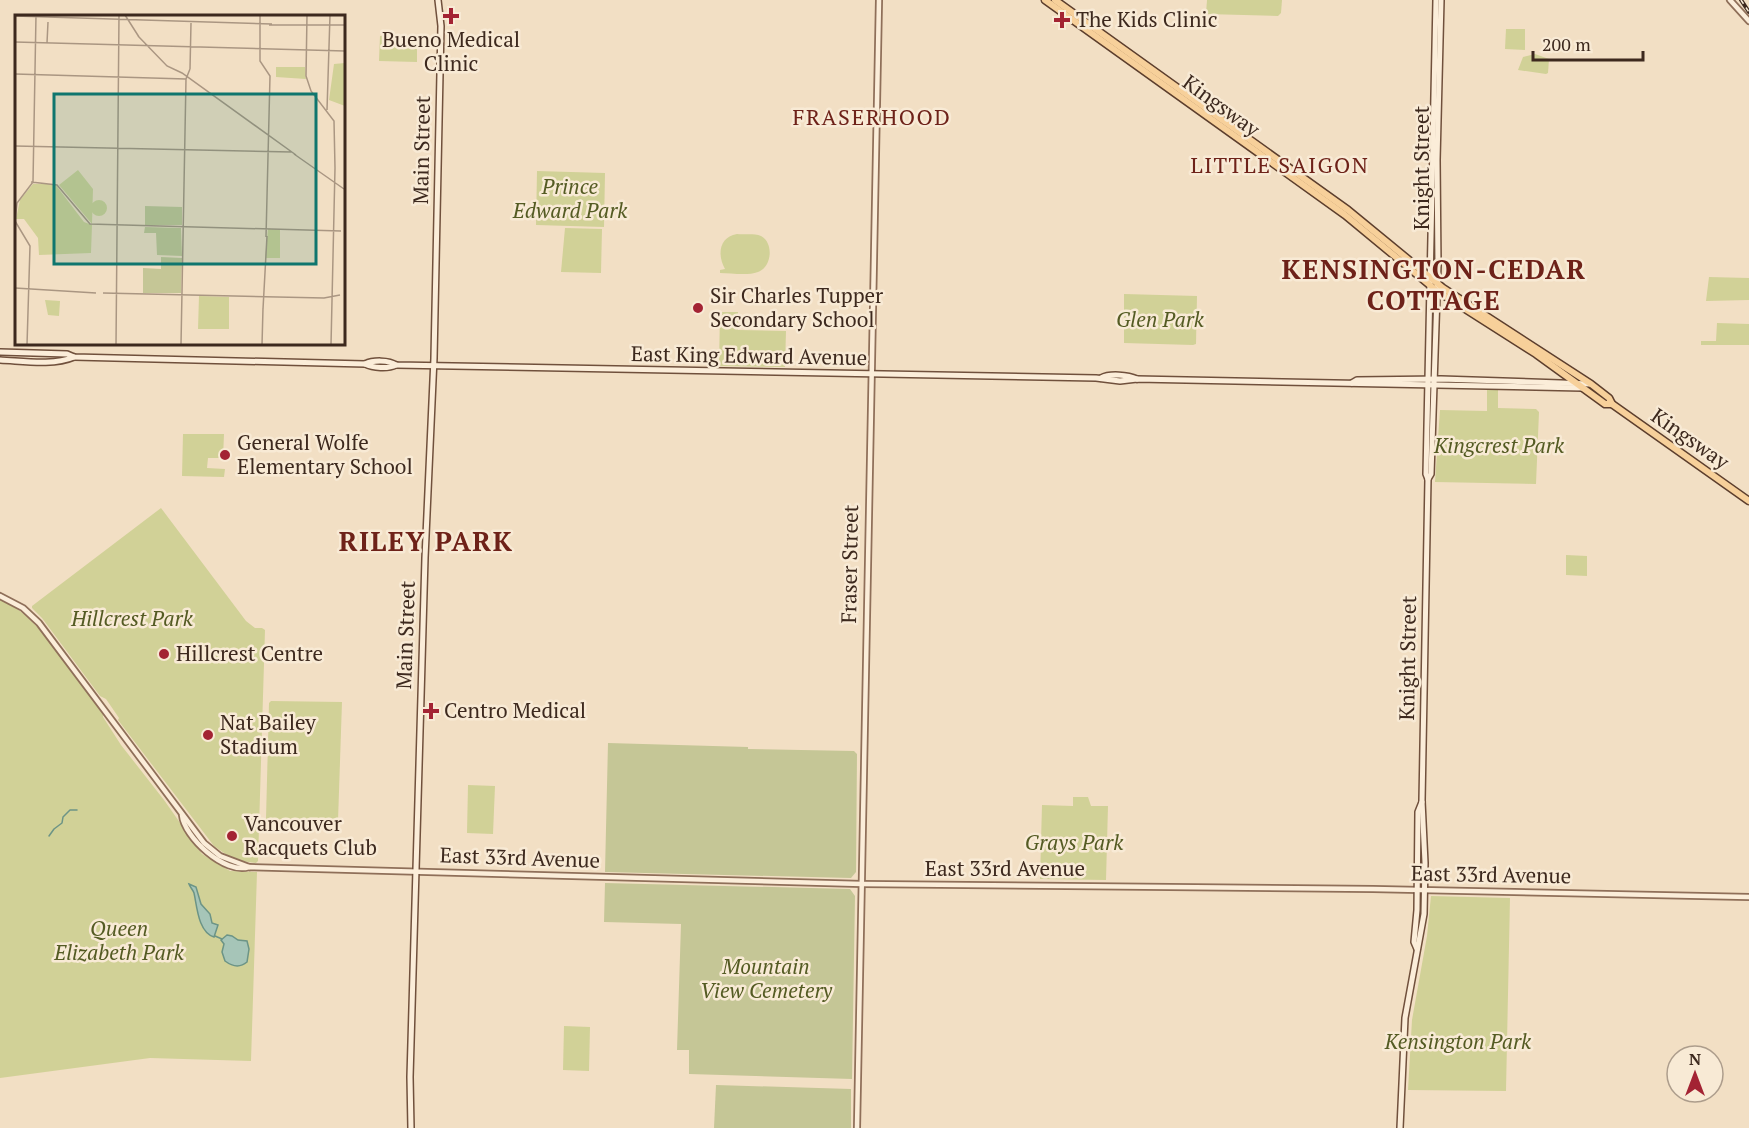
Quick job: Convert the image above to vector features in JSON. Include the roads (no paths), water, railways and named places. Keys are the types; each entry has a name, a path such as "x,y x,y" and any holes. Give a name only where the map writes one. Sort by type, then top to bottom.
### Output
{"main road":[{"name":"Main Street","path":"411,1128 410,1075 425,560 434,366 441,26 438,0"},
{"name":"Kingsway","path":"1045,0 1345,215 1435,287 1605,404 1612,404"},
{"name":"Kingsway","path":"1055,0 1348,210 1431,278 1435,287 1591,384 1609,398 1612,404 1749,501"},
{"name":"Knight Street","path":"1431,278 1436,0"},
{"name":"Knight Street","path":"1400,1128 1402,1044 1423,924 1425,890 1422,801 1440,0"},
{"path":"0,352 67,354 74,357"},
{"name":"East King Edward Avenue","path":"74,357 365,364 370,367 396,365 1101,378 1121,376 1137,379 1357,384 1432,382 1591,384"},
{"path":"0,360 52,361 74,357"},
{"name":"East King Edward Avenue","path":"1432,382 1584,388"},
{"name":"Knight Street","path":"1417,949 1414,942 1418,812 1422,801"}],"street":[{"name":"Fraser Street","path":"857,1128 879,0"},
{"path":"1730,0 1749,21"},
{"name":"East 33rd Avenue","path":"0,596 23,608 39,623 182,815 182,819 192,834 210,852 231,866 862,884 1425,890 1749,897"}],"waterway":[{"path":"49,836 62,823 63,817 70,810 77,810"},
{"path":"215,936 222,939"}],"railway":[{"path":"1741,0 1749,12"}],"place":[{"name":"Bueno Medical Clinic","path":"451,16"},
{"name":"The Kids Clinic","path":"1062,20"},
{"name":"Sir Charles Tupper Secondary School","path":"698,308"},
{"name":"General Wolfe Elementary School","path":"225,455"},
{"name":"Hillcrest Centre","path":"164,654"},
{"name":"Centro Medical","path":"431,711"},
{"name":"Nat Bailey Stadium","path":"208,735"},
{"name":"Vancouver Racquets Club","path":"232,836"}],"district":[{"name":"FRASERHOOD","path":"872,117"},
{"name":"LITTLE SAIGON","path":"1280,165"},
{"name":"KENSINGTON-CEDAR COTTAGE","path":"1434,286"},
{"name":"RILEY PARK","path":"426,542"}],"park label":[{"name":"Prince Edward Park","path":"570,199"},
{"name":"Glen Park","path":"1160,320"},
{"name":"Kingcrest Park","path":"1499,446"},
{"name":"Hillcrest Park","path":"132,619"},
{"name":"Grays Park","path":"1074,843"},
{"name":"Queen Elizabeth Park","path":"119,941"},
{"name":"Mountain View Cemetery","path":"766,979"},
{"name":"Kensington Park","path":"1458,1042"}]}
